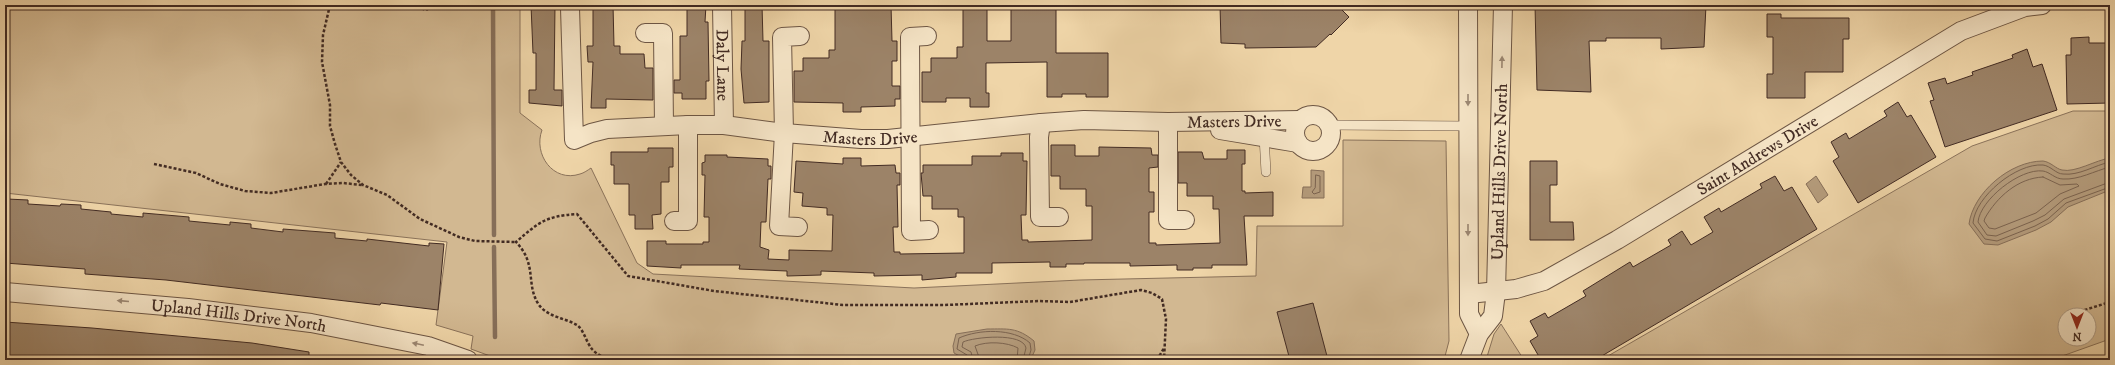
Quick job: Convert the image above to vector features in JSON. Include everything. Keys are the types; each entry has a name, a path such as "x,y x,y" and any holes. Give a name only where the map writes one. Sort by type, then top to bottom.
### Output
{"street":[{"name":"Daly Lane","path":"722,5 724,125"},
{"name":"Upland Hills Drive North","path":"1468,5 1469,314 1479,334"},
{"name":"Upland Hills Drive North","path":"1469,360 1479,334 1493,316 1496,292 1503,5"},
{"name":"Saint Andrews Drive","path":"1469,294 1496,292 1529,286 1551,278 1617,240 1961,31 2025,8 2042,5"},
{"name":"Masters Drive","path":"570,8 574,140 591,133 607,129 688,125 724,125 784,133 861,139 911,138 1041,122 1084,120 1168,122 1264,129 1300,120 1310,115 1321,117 1329,125 1331,137 1329,142 1320,150 1307,150 1298,143 1264,129"},
{"path":"645,33 663,33 664,126"},
{"path":"798,227 779,226 784,133 782,37 800,36"},
{"path":"927,36 910,37 911,138 912,231 929,230"},
{"name":"Masters Drive","path":"1298,143 1295,132 1300,120"},
{"path":"1041,122 1039,137 1040,217 1059,217"},
{"path":"1168,122 1168,220 1185,220"},
{"path":"674,221 688,221 688,125"},
{"name":"Upland Hills Drive North","path":"5,292 188,308 311,324 428,346 468,360"}],"lane":[{"path":"1329,125 1468,126"},
{"path":"1264,129 1266,172"}],"path":[{"path":"355,5 330,6 323,35 322,62 330,105 330,126 341,162 351,175 363,185"},
{"path":"412,5 426,10 435,5"},
{"path":"326,184 341,162"},
{"path":"154,164 196,173 220,184 245,191 271,193 326,184 343,183 363,185 387,195 420,219 460,237 475,241 516,242 540,222 555,215 577,214 628,276 714,291 843,305 945,305 1039,301 1070,302 1141,290 1152,293 1162,299 1166,318 1164,360"},
{"path":"516,242 523,250 529,262 534,293 539,305 548,313 578,326 592,348 602,357 610,360"},
{"path":"2095,307 2110,302"},
{"path":"1157,360 1165,347"}],"shaded area":[{"path":"5,5 520,5 520,113 542,130 540,148 543,157 554,170 561,174 570,176 581,174 591,168 637,263 653,274 914,288 1080,280 1256,276 1257,226 1343,226 1343,140 1446,141 1449,341 1444,360 501,360 471,349 473,336 436,325 447,242 5,193"},
{"path":"2073,111 2110,111 2110,339 2097,344 2097,307 2057,307 2057,347 2088,347 2051,360 1601,360 1972,146"},
{"path":"1501,324 1524,360 1486,360 1494,334"}],"water":[{"path":"2110,158 2110,190 2068,207 2051,222 2036,230 1998,245 1984,244 1969,224 1972,212 1985,190 2006,173 2018,166 2031,162 2043,161 2062,170 2073,170"},
{"path":"1311,170 1324,171 1324,198 1302,198 1303,187 1311,187"},
{"path":"1816,176 1828,195 1818,203 1806,184"},
{"path":"987,329 1012,330 1028,336 1034,341 1035,350 1031,359 973,360 965,359 954,353 953,346 956,334"}],"building":[{"path":"531,5 555,5 554,90 562,90 562,106 529,103 529,90 536,90 536,53 533,53"},
{"path":"593,5 613,5 614,46 620,46 620,54 644,54 645,68 653,68 653,100 606,99 606,108 591,108 593,62 588,62 587,46 593,46"},
{"path":"687,5 706,5 705,22 708,22 709,81 706,81 706,99 682,99 682,93 674,93 674,80 680,80 680,36 687,36"},
{"path":"745,5 762,5 763,41 769,41 769,102 744,103 741,69 742,41 745,41"},
{"path":"835,5 891,5 892,41 897,41 897,61 892,61 892,86 900,86 900,99 895,99 895,106 861,107 861,112 843,112 843,103 794,102 794,71 803,71 803,58 829,58 829,50 835,50"},
{"path":"963,5 987,5 987,41 1011,41 1011,5 1056,5 1056,53 1108,53 1108,97 1086,97 1086,94 1062,94 1062,97 1047,97 1047,62 986,63 986,93 989,93 989,107 970,107 970,98 946,98 946,102 922,102 922,72 931,72 931,58 957,58 957,47 963,47"},
{"path":"1220,5 1337,5 1349,17 1331,35 1330,34 1316,47 1245,48 1245,44 1221,43"},
{"path":"1535,5 1706,5 1704,47 1661,49 1661,38 1606,38 1606,41 1589,41 1591,92 1537,90"},
{"path":"1767,14 1781,14 1781,18 1849,18 1849,39 1843,39 1843,72 1805,72 1805,98 1767,98 1767,74 1773,74 1773,37 1767,37"},
{"path":"2089,37 2089,43 2110,43 2110,103 2067,104 2066,55 2071,55 2071,38"},
{"path":"2027,49 2033,67 2042,64 2057,110 1945,147 1930,101 1934,100 1928,83 1945,78 1947,84 1973,75 1972,72 2013,58 2012,55"},
{"path":"1898,102 1907,117 1911,115 1936,157 1858,203 1833,161 1839,157 1831,142 1846,133 1849,139 1887,116 1884,111"},
{"path":"1051,145 1075,145 1075,156 1099,156 1099,147 1151,148 1152,155 1158,155 1158,167 1149,168 1149,192 1154,192 1154,212 1149,212 1149,243 1156,243 1156,245 1220,243 1219,209 1213,209 1213,196 1187,196 1187,183 1178,183 1178,152 1202,152 1204,159 1227,159 1227,150 1245,150 1245,164 1242,164 1242,191 1245,191 1245,193 1273,192 1273,216 1244,216 1247,265 1212,265 1212,268 1193,268 1193,270 1177,270 1177,265 1130,266 1130,263 1084,263 1066,264 1066,267 1050,267 1050,262 992,263 992,273 956,273 956,277 922,280 922,275 874,276 874,273 821,271 821,275 787,276 787,271 739,269 740,265 681,265 681,268 647,266 647,241 666,241 666,244 703,244 703,242 709,242 709,217 704,217 705,175 702,175 702,163 705,162 705,155 727,155 727,157 768,159 768,166 771,166 771,179 768,179 766,222 761,222 760,247 769,250 768,259 789,260 789,250 832,251 833,215 827,215 827,208 802,206 803,193 794,192 796,161 843,164 843,158 861,158 861,166 895,165 896,173 900,173 900,185 897,185 898,227 893,227 894,252 900,252 900,254 964,253 964,217 958,217 958,209 932,209 932,196 923,196 921,173 923,173 923,165 972,165 972,156 1001,156 1001,153 1023,153 1023,161 1027,161 1026,215 1021,215 1022,240 1028,240 1028,242 1092,240 1092,206 1086,206 1086,189 1060,189 1060,176 1051,176"},
{"path":"648,148 673,148 673,167 669,167 669,182 661,182 661,214 652,215 653,229 635,229 635,215 629,215 629,184 614,184 614,165 611,165 611,152 648,152"},
{"path":"1530,161 1557,161 1557,185 1550,185 1550,222 1573,222 1574,240 1530,240"},
{"path":"1775,176 1784,191 1792,187 1817,229 1595,360 1541,360 1530,341 1538,336 1530,321 1545,313 1548,318 1586,296 1583,291 1630,262 1633,267 1671,245 1668,240 1682,231 1691,245 1713,232 1704,217 1719,208 1721,212 1762,188 1760,184"},
{"path":"7,199 28,200 28,204 60,206 61,204 81,205 81,209 111,212 111,214 143,217 143,213 189,217 189,221 230,225 230,222 251,224 251,228 283,232 283,229 335,233 335,238 367,241 367,239 429,246 429,243 444,244 438,310 381,303 380,305 166,280 85,274 85,269 5,263"},
{"path":"1313,303 1328,360 1290,360 1277,312"},
{"path":"5,322 92,328 252,343 309,352 309,360 5,360"}],"waterway":[{"path":"493,5 494,235"},
{"path":"494,247 495,337"}]}
